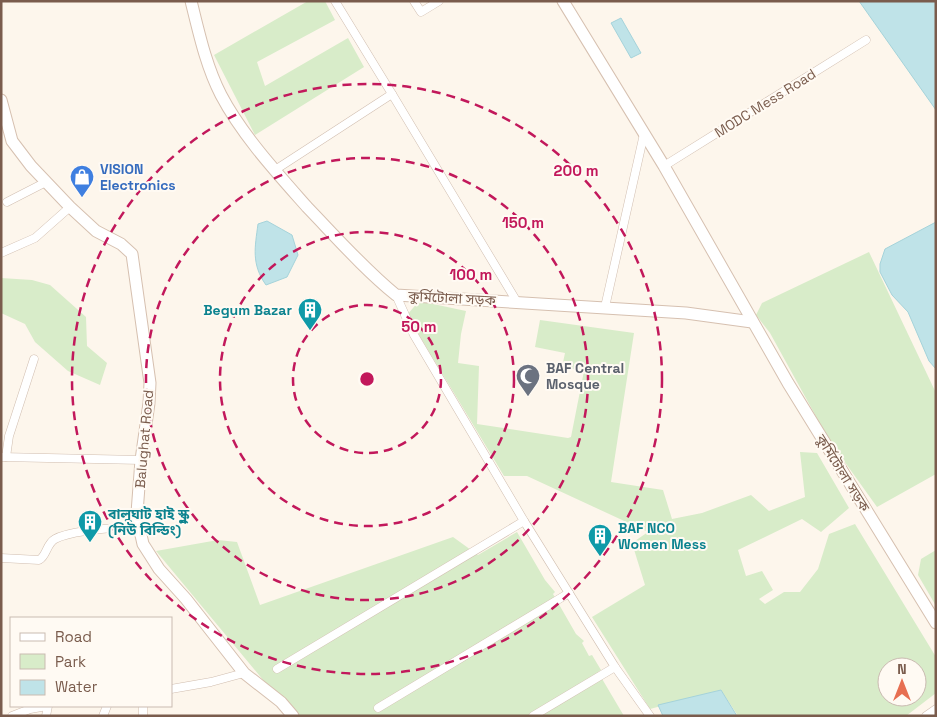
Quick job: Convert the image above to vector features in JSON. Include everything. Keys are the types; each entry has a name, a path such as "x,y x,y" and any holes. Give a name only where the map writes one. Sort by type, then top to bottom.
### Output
{"street":[{"name":"কুর্মিটোলা সড়ক","path":"191,1 210,70 222,96 237,121 275,170 336,238 375,278 396,295 686,313 752,322"},
{"path":"335,1 517,302"},
{"path":"414,1 421,12 440,1"},
{"name":"কুর্মিটোলা সড়ক","path":"563,1 664,166 752,322 936,623"},
{"name":"MODC Mess Road","path":"664,166 866,40"},
{"path":"275,170 392,94"},
{"name":"Balughat Road","path":"1,100 3,114 12,141 46,182 70,208 96,231 121,244 132,254 150,383 136,526 143,544 159,569 186,599 244,673 280,702 292,716"},
{"path":"605,307 644,134"},
{"path":"7,202 46,182"},
{"path":"1,252 40,235 70,208"},
{"path":"396,295 414,335 524,521 615,667 650,716"},
{"path":"34,359 4,457 141,460"},
{"path":"277,669 524,521"},
{"path":"1,558 39,560 43,558 52,541 63,535 136,526"},
{"path":"378,708 569,593"},
{"path":"533,716 615,667"},
{"path":"172,689 211,682 244,673"},
{"path":"12,716 30,708 38,707"},
{"path":"926,716 936,709"}],"green space":[{"path":"308,1 325,1 335,20 257,62 265,86 348,38 364,67 255,135 214,55"},
{"path":"869,252 936,393 936,474 877,507 829,440 770,333 756,315 762,303"},
{"path":"1,278 32,280 50,285 86,317 87,346 107,363 100,385 68,371 35,342 25,324 1,313"},
{"path":"419,301 466,311 458,363 479,366 477,424 568,438 571,437 584,371 562,367 565,353 535,347 540,320 634,333 611,482 663,490 672,519 702,513 751,495 769,511 805,497 800,452 817,453 849,508 821,532 802,519 738,550 746,576 762,571 773,590 759,599 765,604 784,592 800,592 818,569 829,534 855,524 936,657 936,693 927,700 927,657 877,657 877,707 918,707 906,716 738,716 721,690 650,709 592,617 645,585 632,543 648,532 527,476 504,476 407,315"},
{"path":"517,532 545,580 555,592 553,594 576,634 584,641 582,643 589,656 592,655 601,670 598,672 624,716 293,716 156,551 218,540 237,542 260,605 453,537 478,555"},
{"path":"936,550 936,606 918,575 921,559"}],"water":[{"path":"859,1 936,1 936,110"},
{"path":"621,18 641,53 631,58 611,23"},
{"path":"267,221 292,235 298,255 287,277 266,285 258,270 255,248 258,224"},
{"path":"936,222 936,369 929,361 908,312 892,295 880,272 880,264 885,249"},
{"path":"721,690 737,716 663,716 658,705"}],"place":[{"name":"VISION Electronics","path":"82,198"},
{"name":"Begum Bazar","path":"310,331"},
{"name":"BAF Central Mosque","path":"528,397"},
{"name":"বালুঘাট হাই স্কুল (নিউ বিল্ডিং)","path":"90,543"},
{"name":"BAF NCO Women Mess","path":"600,557"}]}
